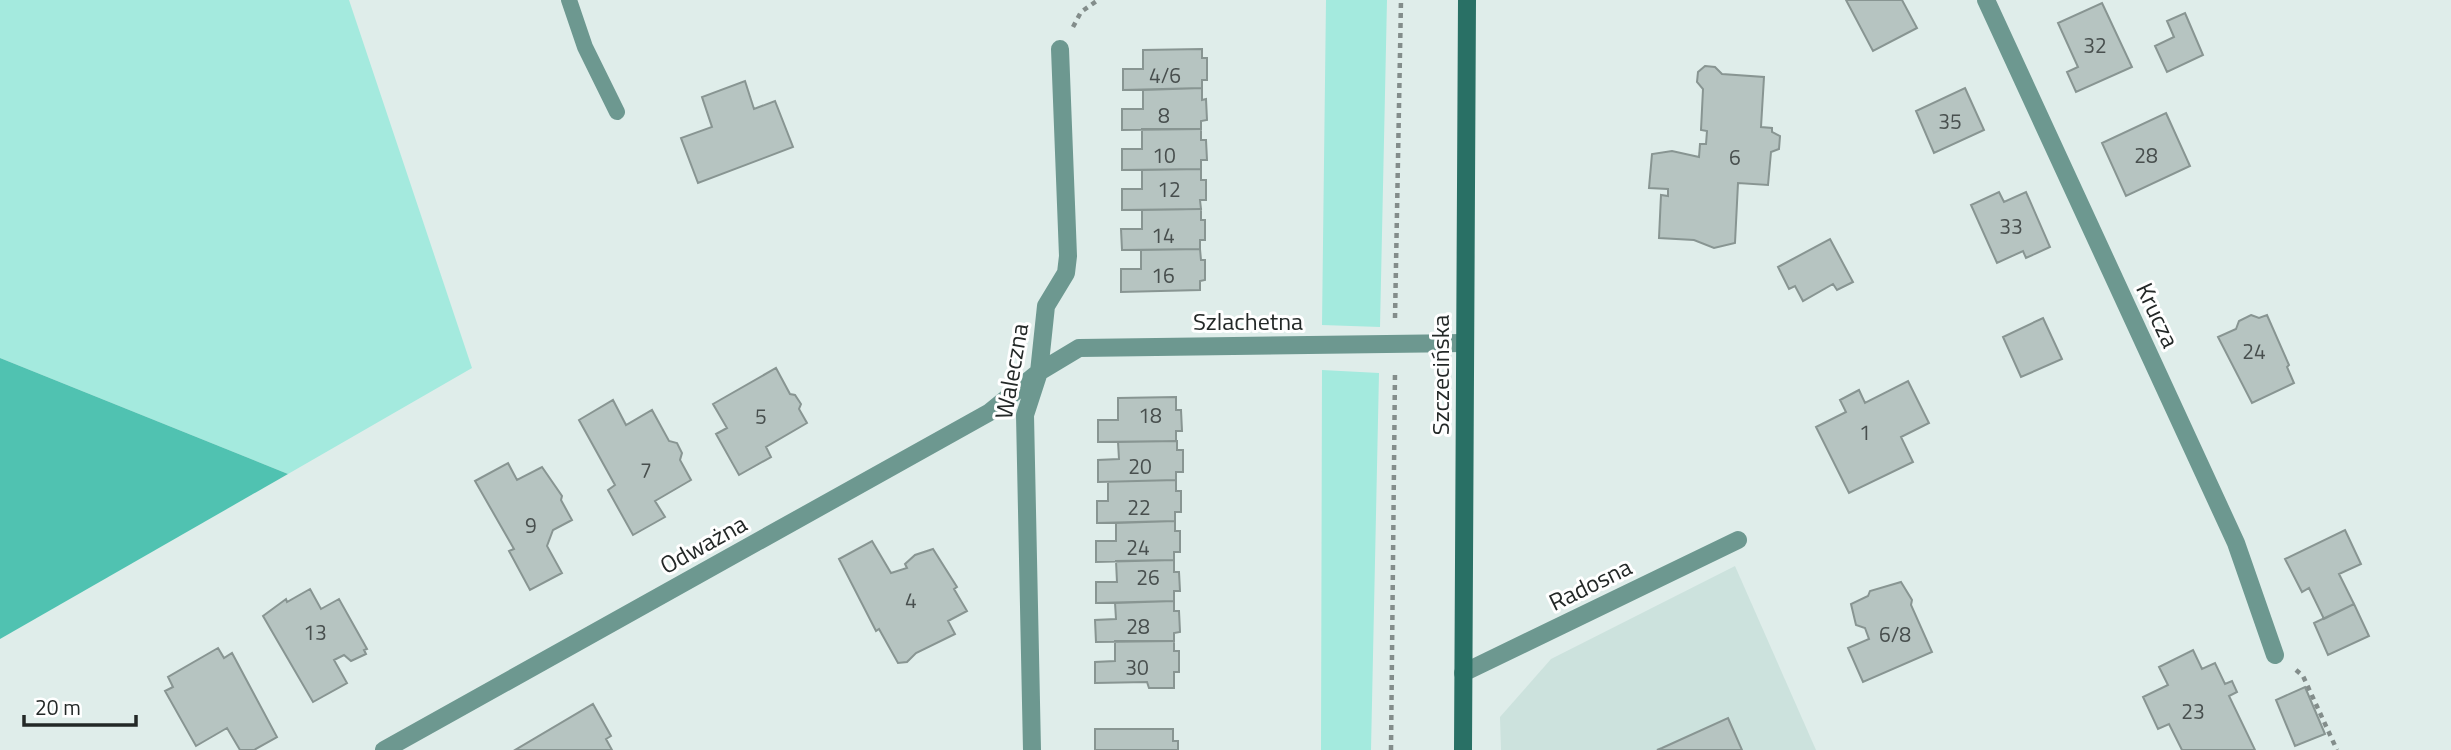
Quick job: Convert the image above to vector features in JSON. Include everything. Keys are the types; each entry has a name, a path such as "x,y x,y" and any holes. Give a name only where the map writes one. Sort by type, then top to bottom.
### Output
{"main road":[{"name":"Szczecińska","path":"1462,750 1467,0"}],"street":[{"name":"Krucza","path":"1986,0 2236,543 2275,656"},
{"name":"Waleczna","path":"1032,750 1025,415 1039,372 1046,306 1066,273 1068,256 1060,49"},
{"name":"Szlachetna","path":"1039,372 1079,348 1102,346 1464,343"},
{"name":"Odważna","path":"384,750 990,412 1039,372"},
{"name":"Radosna","path":"1463,673 1738,540"}],"lane":[{"path":"569,0 584,47 617,112"}],"path":[{"path":"1060,49 1081,12 1098,0"},
{"path":"1391,750 1401,0"},
{"path":"2275,656 2303,676 2337,750"}],"shaded area":[{"path":"1735,566 1816,750 1501,750 1500,717 1551,659"}],"green space":[{"path":"0,0 349,0 472,368 288,474 0,358"},
{"path":"1326,0 1387,0 1380,327 1322,325"},
{"path":"0,358 288,474 0,639"},
{"path":"1322,370 1379,373 1371,750 1321,750"}],"building":[{"path":"1846,0 1902,0 1917,28 1873,51"},
{"path":"2102,3 2132,67 2076,92 2067,72 2078,67 2058,23"},
{"path":"2185,13 2203,55 2167,72 2155,46 2174,37 2167,21"},
{"path":"1202,49 1202,58 1207,58 1207,80 1202,80 1202,88 1123,90 1123,69 1143,69 1143,50"},
{"path":"1705,66 1715,67 1722,74 1764,77 1761,127 1772,128 1772,132 1780,136 1779,149 1771,152 1768,185 1738,183 1735,243 1714,248 1694,240 1659,238 1661,195 1668,196 1668,189 1649,188 1652,154 1672,151 1699,157 1700,144 1706,144 1707,131 1701,130 1703,89 1697,82 1698,72"},
{"path":"745,81 754,109 775,101 793,147 698,183 681,138 712,127 702,97"},
{"path":"1202,88 1202,100 1206,99 1207,120 1201,121 1201,129 1122,130 1122,109 1143,109 1143,90"},
{"path":"1965,88 1984,130 1934,153 1916,111"},
{"path":"2166,113 2190,166 2126,196 2102,143"},
{"path":"1142,129 1201,129 1201,140 1206,140 1207,160 1201,160 1201,169 1122,170 1122,149 1142,149"},
{"path":"1201,169 1201,180 1206,180 1206,200 1200,200 1201,209 1122,210 1122,189 1142,189 1142,170"},
{"path":"1999,192 2004,202 2026,192 2050,247 2026,258 2023,251 1997,263 1971,205"},
{"path":"1201,209 1201,220 1205,220 1205,240 1200,240 1200,249 1122,250 1121,229 1142,229 1142,210"},
{"path":"1830,239 1853,282 1837,290 1833,284 1803,301 1795,286 1789,289 1778,267"},
{"path":"1200,249 1201,260 1205,260 1205,280 1200,281 1200,290 1121,292 1121,269 1141,269 1141,250"},
{"path":"2251,315 2259,318 2267,315 2294,383 2252,403 2218,337 2236,329 2239,321"},
{"path":"2043,318 2062,359 2021,377 2003,337"},
{"path":"776,368 790,394 795,395 801,404 799,409 807,423 766,447 771,457 739,475 716,434 727,428 713,404"},
{"path":"1908,381 1929,423 1901,437 1913,462 1849,493 1816,427 1846,412 1840,400 1859,390 1865,403"},
{"path":"1176,397 1176,410 1181,410 1182,431 1176,431 1176,441 1098,442 1098,420 1118,420 1118,398"},
{"path":"613,400 626,425 652,410 669,441 677,443 682,453 680,460 691,480 655,501 665,517 633,535 608,490 615,485 579,420"},
{"path":"1177,441 1177,450 1183,450 1183,472 1176,472 1176,480 1098,482 1098,460 1119,459 1118,442"},
{"path":"508,463 517,480 542,467 562,496 561,500 572,520 553,530 547,546 562,573 530,590 509,551 514,549 475,481"},
{"path":"1176,480 1176,491 1181,491 1181,512 1175,512 1175,521 1097,523 1097,501 1108,501 1108,482 1098,482"},
{"path":"1175,521 1175,531 1180,531 1180,552 1174,552 1174,560 1096,562 1096,541 1116,541 1116,523"},
{"path":"2345,530 2361,564 2339,574 2354,604 2324,619 2309,588 2302,592 2285,559"},
{"path":"872,541 891,573 907,568 905,564 915,555 933,549 957,587 954,589 967,611 948,621 955,634 916,653 907,662 898,663 879,629 876,631 839,559"},
{"path":"1174,560 1174,572 1179,572 1180,591 1174,591 1174,601 1096,603 1096,582 1117,582 1116,561"},
{"path":"1901,582 1912,600 1911,605 1932,652 1863,682 1848,648 1869,639 1865,628 1856,625 1851,604 1868,596 1870,591"},
{"path":"310,589 321,609 339,599 367,649 364,650 366,654 351,661 344,655 334,660 347,683 313,702 263,616 286,599 287,602"},
{"path":"1174,601 1174,611 1179,611 1180,632 1174,633 1174,641 1096,642 1095,620 1116,619 1115,603"},
{"path":"2354,604 2369,636 2328,655 2314,623"},
{"path":"1115,641 1174,641 1174,651 1179,651 1179,672 1174,672 1174,688 1149,688 1147,682 1095,683 1095,662 1115,661"},
{"path":"218,648 224,658 232,653 277,737 254,750 240,750 227,728 196,746 165,691 173,687 168,677"},
{"path":"2193,650 2202,669 2215,663 2225,684 2232,681 2237,692 2229,696 2255,750 2182,750 2169,724 2158,729 2143,697 2168,685 2159,667"},
{"path":"2305,687 2325,734 2295,746 2276,700"},
{"path":"593,704 611,736 606,739 612,750 515,750"},
{"path":"1728,718 1742,750 1657,750 1662,748"},
{"path":"1095,729 1173,729 1173,741 1178,741 1178,750 1095,750"}]}
